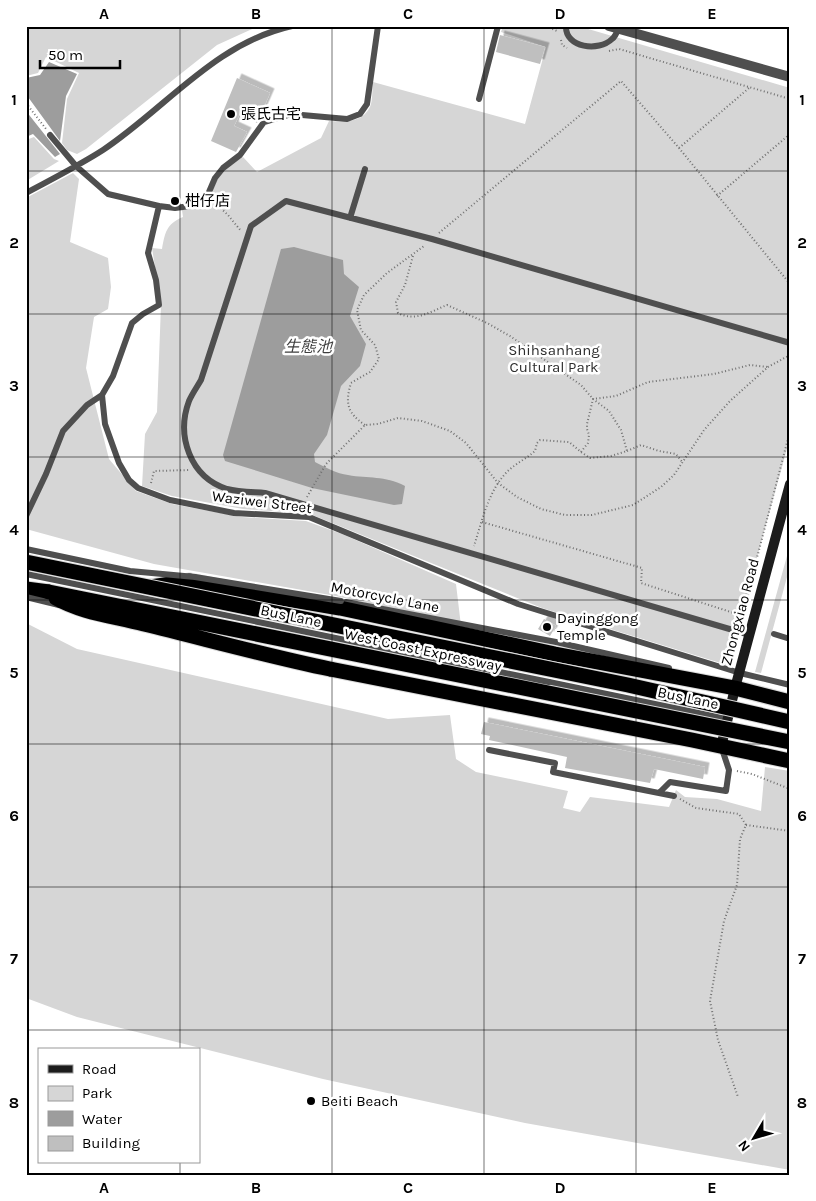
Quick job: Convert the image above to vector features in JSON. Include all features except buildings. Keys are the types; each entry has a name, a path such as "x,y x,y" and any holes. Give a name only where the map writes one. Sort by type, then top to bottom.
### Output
{"highway":[{"name":"West Coast Expressway","path":"26,562 628,685 790,722"},
{"path":"150,587 190,581 556,648 790,702"},
{"name":"West Coast Expressway","path":"26,589 49,592 790,742"},
{"path":"49,592 56,598 76,608 277,658 545,715 683,738 790,762"}],"street":[{"path":"614,28 790,77"},
{"name":"Zhongxiao Road","path":"721,747 734,688 740,673 790,484"}],"lane":[{"path":"26,193 103,150 223,55 264,34 292,26"},
{"path":"50,134 76,166 108,194 175,208 198,205 204,200 222,168 240,155 264,122 291,114 347,119 360,114 367,104 378,26"},
{"path":"479,100 498,26"},
{"path":"566,26 566,32 573,42 586,47 602,45 613,39 614,28"},
{"path":"350,218 365,169"},
{"path":"750,634 266,493 228,490 210,481 197,470 188,449 184,426 189,401 201,380 251,226 286,201 432,239 790,343"},
{"path":"26,516 46,474 63,431 87,406 102,395 113,376 132,323 159,305 156,280 148,253 159,206"},
{"name":"Waziwei Street","path":"102,395 105,424 118,463 129,480 138,488 149,493 177,502 234,513 308,517 518,604 740,673 790,685"},
{"name":"Motorcycle Lane","path":"26,550 130,571 194,577 341,601 556,648"},
{"name":"Bus Lane","path":"26,574 727,719"},
{"path":"26,597 326,674 545,715"},
{"path":"774,634 790,639"},
{"path":"659,793 670,782 726,791 729,770 721,747"},
{"path":"489,750 555,763 553,772 674,796"}],"path":[{"path":"546,26 557,30 562,45 568,48"},
{"path":"602,53 619,49 790,99"},
{"path":"790,284 679,148 621,81 414,254 387,273 364,296 357,310 361,330 375,345 379,359 370,372 351,383 346,397 352,414 365,424 378,424 398,418 422,420 450,431 466,444 498,483 517,497 540,509 565,515 592,515 633,505 660,487 674,475 704,430 730,400 768,367 790,355"},
{"path":"679,148 750,88"},
{"path":"26,103 50,134"},
{"path":"717,196 790,134"},
{"path":"204,200 212,201 218,205 247,239"},
{"path":"414,254 405,284 396,302 398,312 406,317 416,317 446,305 487,323 510,336 582,385 593,399 609,411 621,430 626,451"},
{"path":"786,358 790,359"},
{"path":"593,399 616,396 648,382 714,374 750,365 768,367"},
{"path":"581,452 588,443 590,435 587,424 593,399"},
{"path":"310,492 326,464 365,424"},
{"path":"482,522 642,568 641,583 740,614 790,431"},
{"path":"472,553 498,483 509,470 535,451 540,440 569,442 590,458 611,456 641,445 676,454 683,463"},
{"path":"149,493 154,471 197,470"},
{"path":"729,770 752,774 790,789"},
{"path":"674,796 696,808 739,814 746,825 790,831"},
{"path":"738,1097 718,1040 710,1001 724,921 737,885 740,839 746,825"}],"green space":[{"path":"26,26 259,26 217,45 86,149 77,154 67,150 62,143 67,99 79,73 46,57 38,73 26,76"},
{"name":"Shihsanhang Cultural Park","path":"503,26 578,26 790,88 790,438 756,561 758,562 734,652 731,652 727,665 542,608 310,514 243,509 172,496 142,486 145,434 157,412 161,305 152,248 162,249 167,230 173,223 183,217 182,210 201,206 210,198 218,179 227,167 243,157 257,172 321,138 329,121 346,121 362,116 367,112 371,104 373,82 525,124 546,47 501,32"},
{"path":"34,137 54,159 59,161 26,181 26,140"},
{"path":"73,173 79,179 70,242 108,258 111,287 108,309 94,317 86,368 109,459 136,491 172,504 242,517 306,521 342,534 456,584 461,626 336,596 154,564 26,529 26,198"},
{"path":"790,545 790,566 761,673 755,672"},
{"path":"26,623 77,649 388,719 450,715 456,759 476,772 568,791 563,808 580,812 590,797 669,807 676,790 685,797 717,799 761,811 765,767 790,771 790,1170 525,1123 323,1079 77,1017 26,998"}],"water":[{"path":"49,62 77,74 66,96 60,141 28,97 26,98 26,78 40,75"},
{"path":"26,111 60,154 55,157 33,134 26,137"},
{"name":"生態池","path":"294,247 343,260 344,274 359,287 350,316 366,344 360,366 341,386 327,435 314,454 315,462 340,473 390,480 405,486 402,504 394,505 312,488 225,461 223,455 281,249"}],"place":[{"name":"張氏古宅","path":"231,114"},
{"name":"柑仔店","path":"175,201"},
{"name":"Dayinggong Temple","path":"547,627"},
{"name":"Beiti Beach","path":"311,1101"}]}
